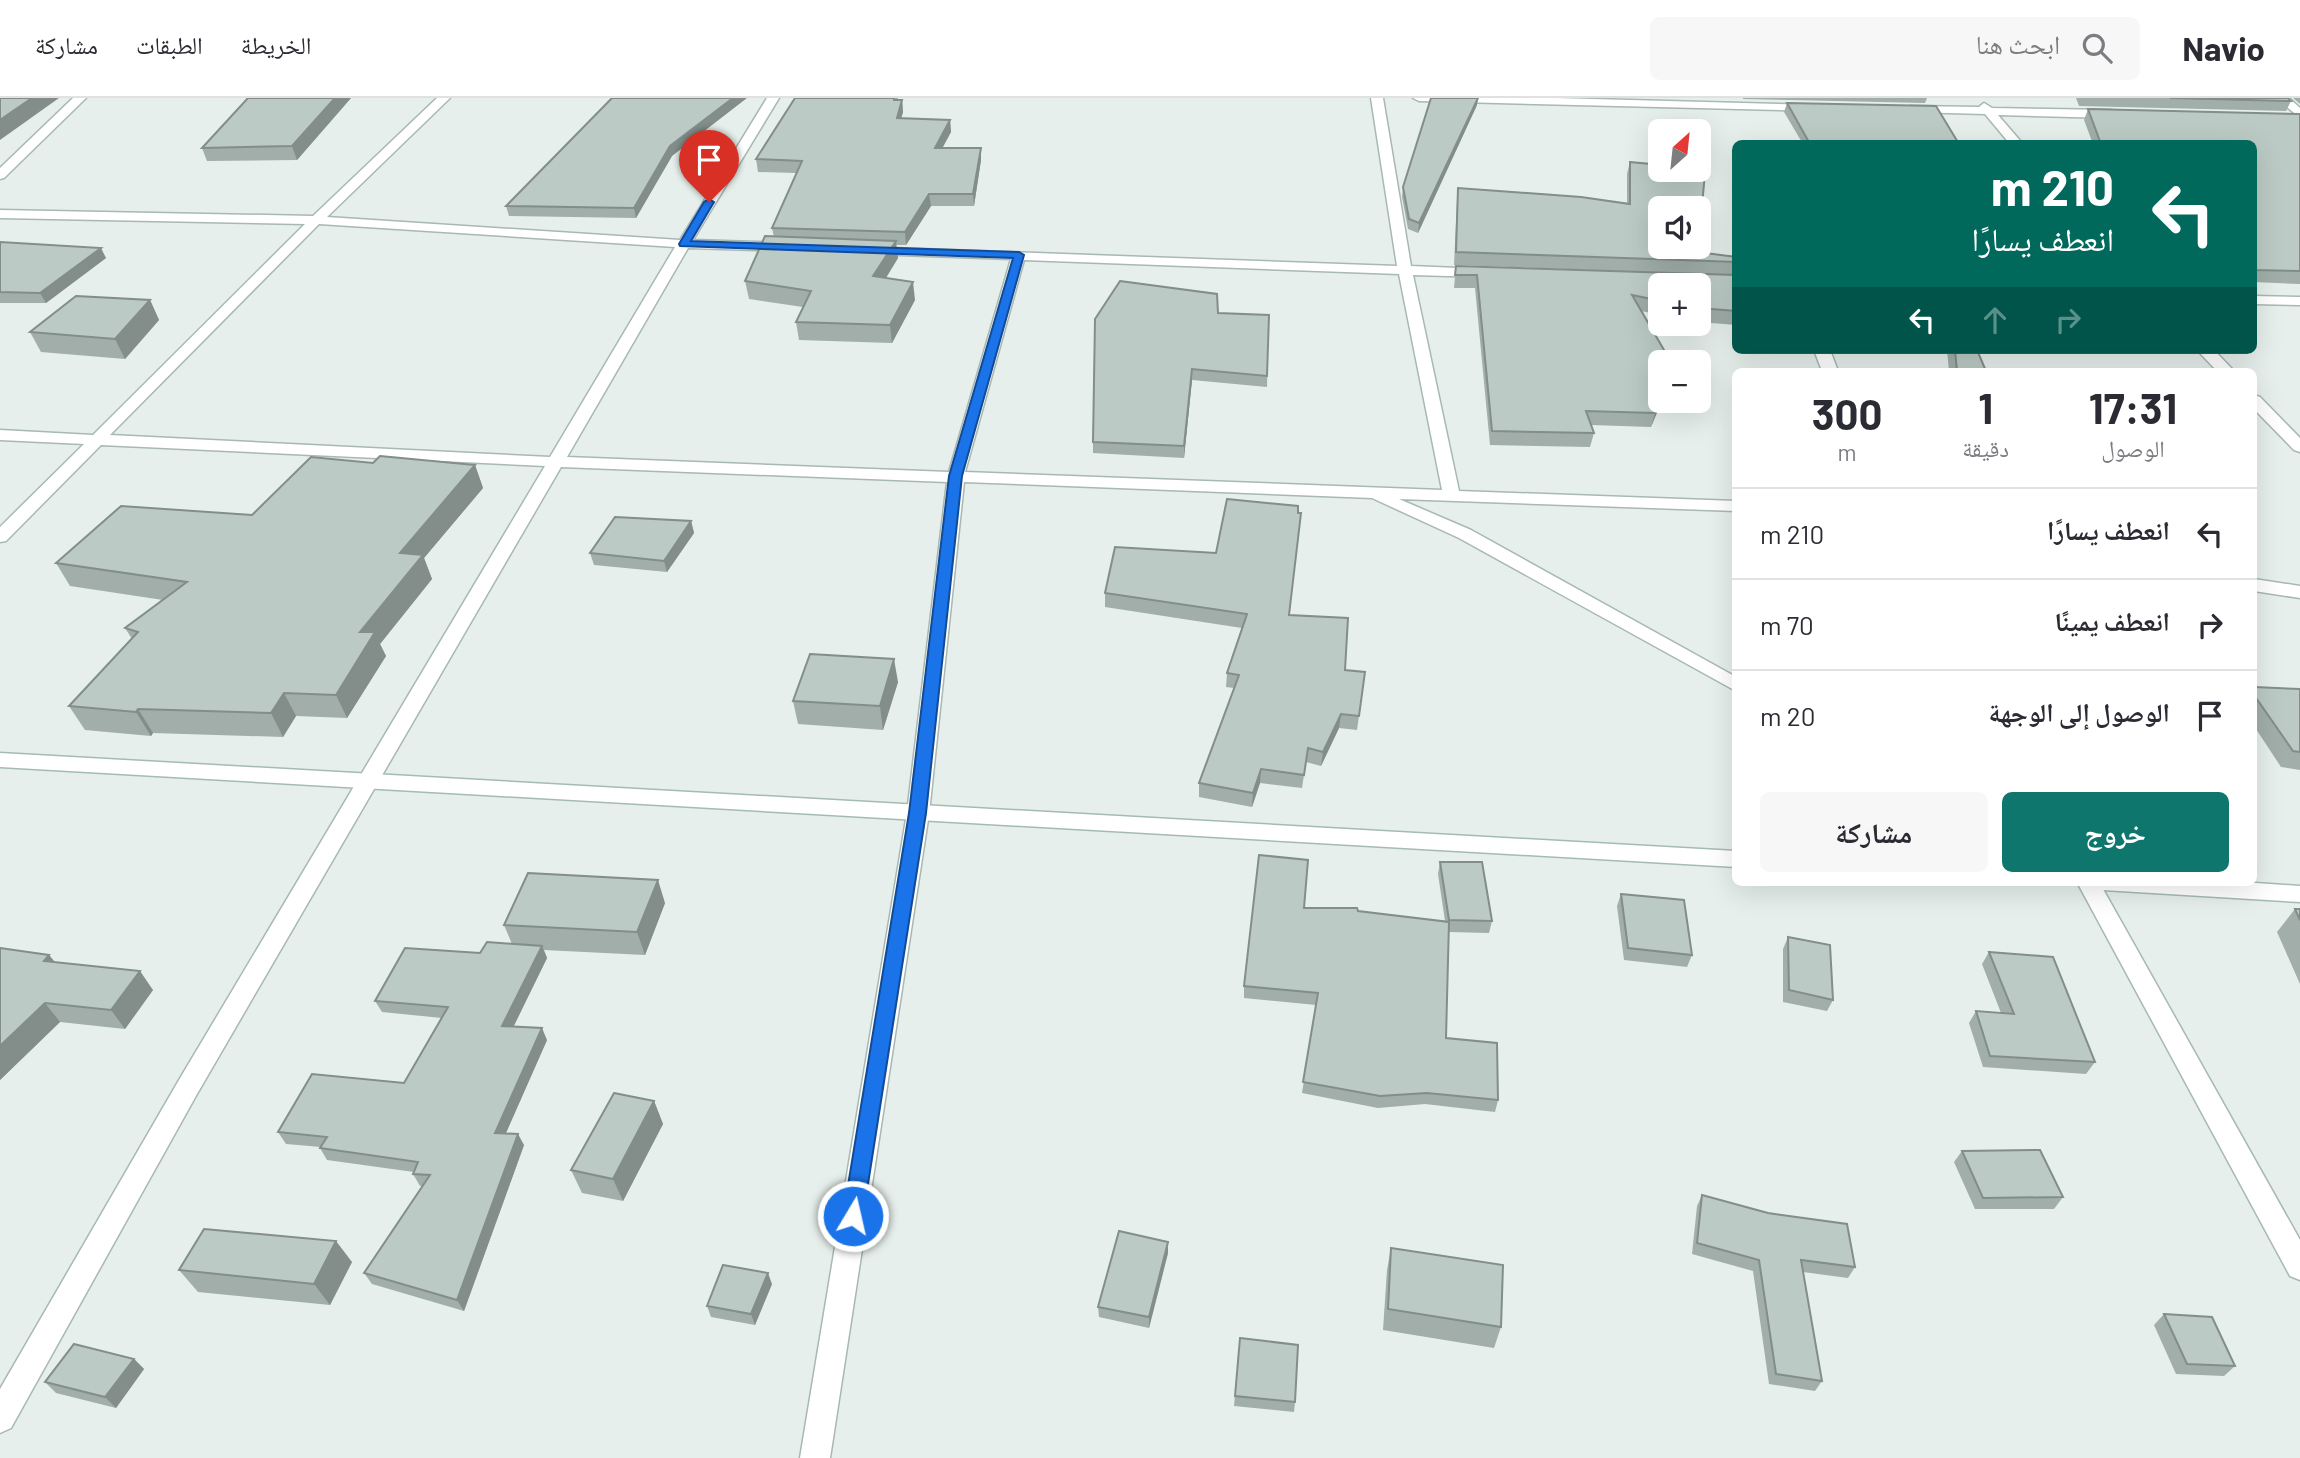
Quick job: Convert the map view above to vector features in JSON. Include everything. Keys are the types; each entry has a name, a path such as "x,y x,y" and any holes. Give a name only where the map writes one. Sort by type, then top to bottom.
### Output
{"street":[{"path":"3,171 80,98"},
{"path":"0,537 316,220 444,98"},
{"path":"0,1418 188,1087 684,244 773,98"},
{"path":"1377,98 1405,270 1451,494"},
{"path":"1419,98 1696,102 1822,108"},
{"path":"1977,98 2013,140"},
{"path":"2282,98 2300,116"},
{"path":"1891,109 2124,114"},
{"path":"2286,118 2300,116"},
{"path":"0,214 316,220 684,244 809,248"},
{"path":"851,249 1502,274"},
{"path":"814,1458 918,813 956,476 1019,255"},
{"path":"2257,300 2300,301"},
{"path":"2209,354 2223,368"},
{"path":"2257,403 2300,447"},
{"path":"0,435 556,462 1732,506"},
{"path":"1367,491 1465,534 1732,683"},
{"path":"2257,585 2300,592"},
{"path":"0,760 1732,859"},
{"path":"2090,886 2300,1267"},
{"path":"2169,886 2300,894"}],"building":[{"path":"0,98 32,98 0,120"},
{"path":"248,98 335,98 292,146 202,148"},
{"path":"612,98 733,98 670,146 634,208 506,206"},
{"path":"795,98 894,98 902,100 897,118 950,120 935,148 981,148 973,194 929,194 905,232 772,228 802,161 756,159"},
{"path":"1431,98 1478,98 1419,223 1409,219 1403,187"},
{"path":"2170,98 2288,98 2291,101"},
{"path":"1787,103 1936,106 1957,140 1808,140"},
{"path":"2088,109 2300,114 2300,271 2257,270 2257,140 2100,140"},
{"path":"1630,162 1648,164 1648,182 1704,182 1703,196 1648,196 1648,259 1456,252 1458,188 1581,197 1630,204"},
{"path":"765,236 896,241 873,276 913,282 890,325 796,322 811,291 745,281"},
{"path":"0,242 101,248 40,293 0,292"},
{"path":"1711,254 1732,256 1732,262 1652,259 1711,259"},
{"path":"1456,266 1674,273 1648,273 1648,298 1632,295 1648,322 1648,336 1656,336 1664,350 1648,350 1648,413 1586,411 1594,433 1492,431 1477,275 1455,275"},
{"path":"1711,274 1732,275 1732,311 1711,309"},
{"path":"1120,281 1217,294 1218,313 1269,315 1267,376 1192,369 1184,446 1093,442 1095,319"},
{"path":"76,296 150,300 115,339 30,332"},
{"path":"1955,354 1979,354 1985,368 1957,368"},
{"path":"380,456 475,465 400,553 423,555 360,632 375,632 336,695 284,693 271,713 138,709 136,712 69,706 138,632 125,628 187,582 56,563 121,506 252,515 311,457 373,463"},
{"path":"1227,499 1298,506 1298,513 1301,513 1289,615 1348,618 1345,670 1365,672 1359,716 1341,714 1323,752 1308,748 1304,775 1261,769 1253,793 1199,783 1239,675 1227,673 1247,614 1105,593 1115,547 1216,553"},
{"path":"615,517 691,521 664,561 590,553"},
{"path":"810,654 894,659 880,706 793,701"},
{"path":"2257,687 2300,689 2300,752 2293,751 2257,699"},
{"path":"1259,855 1308,860 1304,908 1357,908 1358,911 1449,922 1446,1038 1497,1043 1498,1100 1427,1093 1380,1096 1303,1082 1318,993 1244,986"},
{"path":"1440,862 1482,862 1492,921 1449,920"},
{"path":"528,873 658,880 637,932 504,925"},
{"path":"1621,894 1684,900 1692,955 1628,948"},
{"path":"1788,937 1830,945 1833,1000 1789,990"},
{"path":"487,942 542,946 502,1026 542,1028 495,1133 518,1134 457,1300 364,1273 430,1175 413,1174 418,1162 320,1148 327,1137 278,1132 312,1074 404,1083 448,1007 375,1001 405,948 480,953"},
{"path":"0,948 49,955 44,961 140,971 111,1010 45,1003 0,1046"},
{"path":"1989,952 2053,957 2095,1062 1990,1056 1976,1011 2014,1014"},
{"path":"614,1093 654,1101 613,1179 571,1170"},
{"path":"2040,1150 2063,1197 1983,1198 1962,1151"},
{"path":"1702,1195 1768,1213 1847,1224 1855,1267 1801,1260 1822,1381 1776,1374 1759,1260 1697,1243"},
{"path":"204,1229 336,1241 314,1284 179,1270"},
{"path":"1119,1231 1168,1242 1149,1317 1098,1307"},
{"path":"1391,1248 1503,1265 1501,1327 1388,1309"},
{"path":"723,1265 768,1273 751,1314 707,1306"},
{"path":"2164,1314 2212,1317 2235,1366 2187,1364"},
{"path":"1240,1338 1298,1345 1295,1402 1235,1396"},
{"path":"74,1344 134,1359 105,1397 45,1382"}],"route":[{"path":"709,202 684,244 1019,255 956,476 918,813 853,1216"}]}
